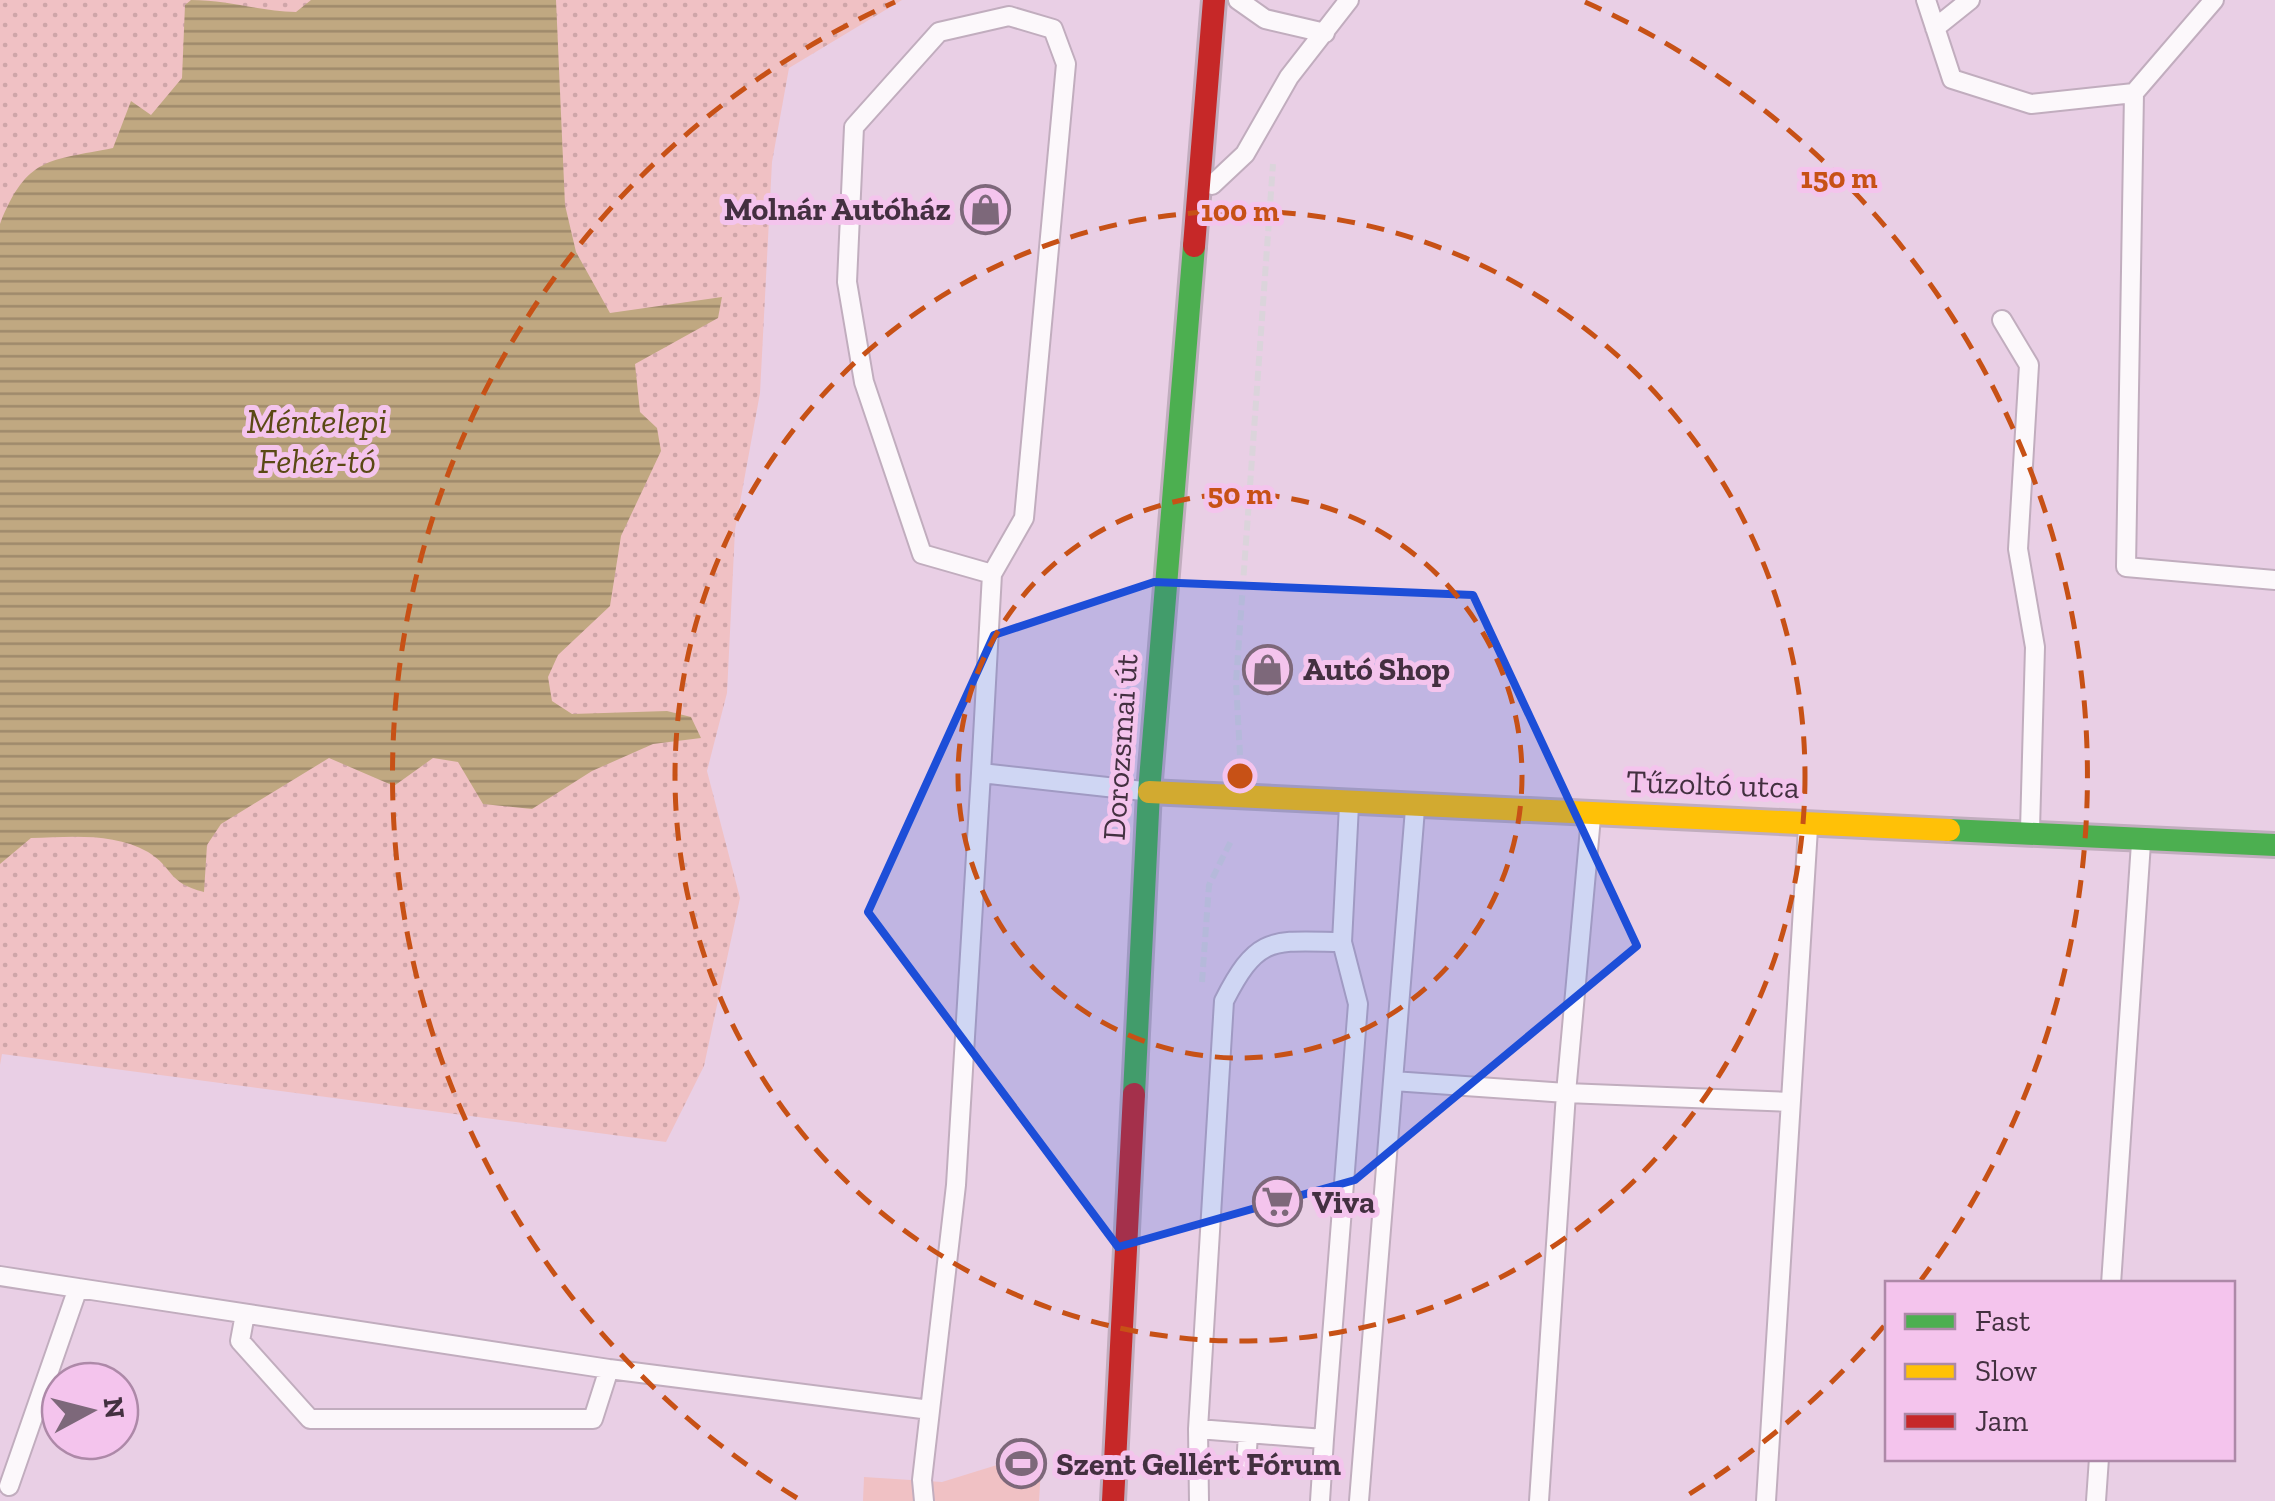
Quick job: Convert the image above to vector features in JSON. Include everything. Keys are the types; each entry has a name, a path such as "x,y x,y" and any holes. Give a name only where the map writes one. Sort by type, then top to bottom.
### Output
{"main road":[{"name":"Dorozsmai út","path":"1113,1501 1149,792 1194,203 1214,0"},
{"name":"Tűzoltó utca","path":"1149,792 2275,845"}],"lane":[{"path":"1238,0 1264,19 1325,33"},
{"path":"1194,203 1245,154 1290,78 1350,0"},
{"path":"1926,0 1952,80 2031,104 2134,94"},
{"path":"1935,28 1970,0"},
{"path":"2214,0 2134,94 2126,567 2275,580"},
{"path":"924,1501 930,1410 956,1185 992,574 1024,518 1066,64 1053,29 1009,16 939,32 854,128 846,282 864,382 922,554 992,574"},
{"path":"2002,320 2029,365 2018,548 2036,647 2030,831"},
{"path":"981,773 1149,792"},
{"path":"1320,1501 1358,1004 1342,942 1349,801"},
{"path":"1359,1501 1415,804"},
{"path":"1540,1501 1566,1093 1592,812"},
{"path":"1766,1501 1808,821"},
{"path":"2111,1281 2142,837"},
{"path":"1200,1501 1198,1430 1224,1001 1243,963 1275,941 1342,942"},
{"path":"1393,1080 1566,1093 1790,1102"},
{"path":"0,1276 609,1368 930,1410"},
{"path":"8,1486 78,1288"},
{"path":"245,1314 240,1341 310,1419 593,1419 609,1368"},
{"path":"1198,1430 1324,1439"},
{"path":"1246,1467 1248,1434"},
{"path":"2096,1501 2098,1461"}],"path":[{"path":"1202,984 1209,885 1235,835 1242,730 1236,682 1269,178 1279,146"}],"highlighted area":[{"path":"1154,582 1473,595 1637,946 1355,1180 1118,1247 868,912 994,635"}],"shaded area":[{"path":"0,0 902,0 789,68 772,162 760,393 735,530 727,693 707,771 740,898 704,1066 666,1142 2,1054 0,1065"},
{"name":"Szent Gellért Fórum","path":"1042,1451 1039,1501 863,1501 864,1477 942,1482"}],"water":[{"name":"Méntelepi Fehér-tó","path":"191,0 296,12 311,0 556,0 565,205 576,252 610,313 722,297 718,318 635,364 640,412 657,428 661,451 621,536 610,606 558,655 548,677 552,701 572,714 667,711 691,717 701,738 653,744 592,771 532,809 483,804 458,762 433,758 394,786 329,758 221,824 207,845 204,892 177,880 148,852 106,839 31,838 0,864 0,224 20,185 31,173 56,160 113,148 131,101 151,115 182,78 185,5"}],"traffic: fast":[{"path":"1134,1094 1149,792 1194,246"},
{"path":"1949,830 2275,845"}],"traffic: slow":[{"path":"1149,792 1949,830"}],"traffic: jam":[{"path":"1194,246 1214,0"},
{"path":"1113,1501 1134,1094"}],"place":[{"name":"Molnár Autóház","path":"986,209"},
{"name":"Autó Shop","path":"1268,669"},
{"name":"Viva","path":"1277,1202"},
{"name":"Szent Gellért Fórum","path":"1021,1464"}]}
